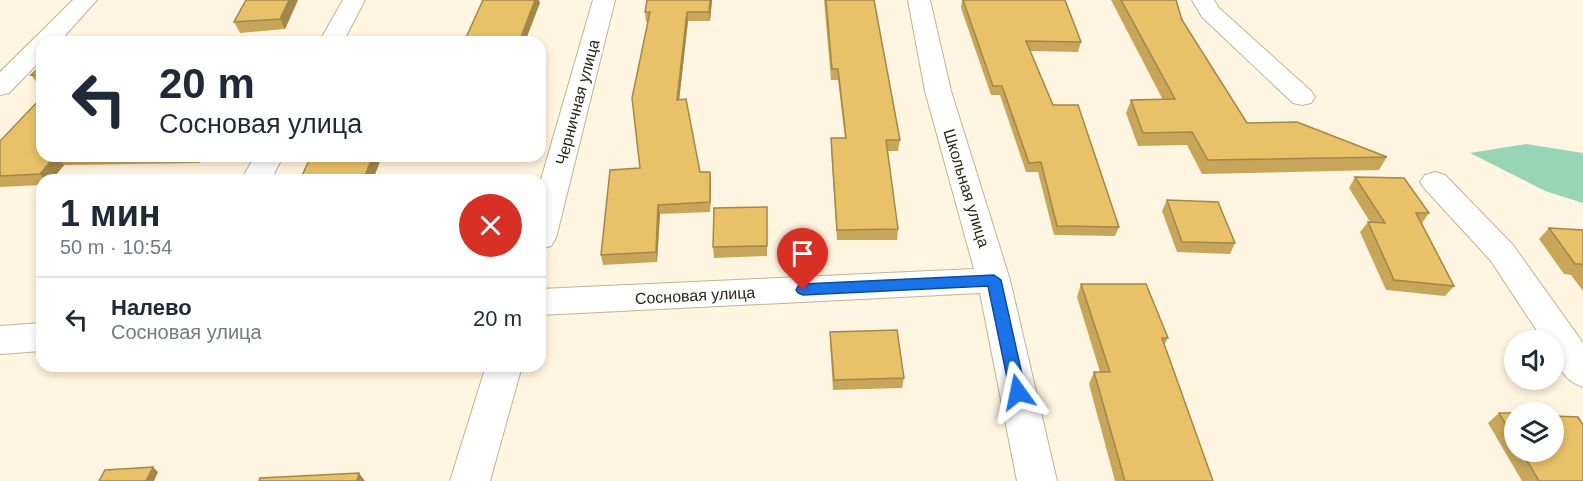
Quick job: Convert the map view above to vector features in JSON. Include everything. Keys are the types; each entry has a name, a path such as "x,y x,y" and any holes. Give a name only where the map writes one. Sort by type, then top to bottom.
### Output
{"street":[{"path":"50,36 86,0"},
{"path":"334,36 354,0"},
{"name":"Черничная улица","path":"546,216 604,0"},
{"name":"Школьная улица","path":"919,0 938,91 994,280 1036,481"},
{"path":"1203,0 1210,12 1302,97"},
{"path":"0,87 36,50"},
{"path":"1435,182 1502,253 1583,372"},
{"name":"Сосновая улица","path":"546,302 994,280"},
{"path":"0,340 36,337"},
{"path":"470,481 502,372"}],"green space":[{"path":"1526,144 1583,153 1583,203 1545,191 1470,153"}],"building":[{"path":"246,0 289,0 280,19 234,22"},
{"path":"483,0 535,0 521,36 467,36"},
{"path":"647,0 710,0 709,12 687,12 677,100 686,99 700,172 710,172 710,202 658,205 656,252 601,255 610,170 640,168 632,98 650,12 645,12"},
{"path":"826,0 874,0 900,140 886,140 898,229 837,230 831,138 846,138 838,69 832,69"},
{"path":"963,0 1065,0 1081,42 1026,41 1053,105 1078,105 1119,227 1057,226 1041,162 1029,163 1002,86 993,86"},
{"path":"1121,0 1176,0 1182,20 1247,123 1297,122 1387,157 1208,160 1192,132 1143,133 1131,100 1175,99"},
{"path":"36,103 36,162 50,162 40,174 0,176 0,141"},
{"path":"308,162 370,162 366,174 303,174"},
{"path":"1355,177 1404,178 1429,213 1416,213 1454,286 1394,280 1368,222 1385,223"},
{"path":"1167,200 1218,202 1235,243 1182,242"},
{"path":"767,207 767,246 713,247 714,208"},
{"path":"1549,228 1583,230 1583,266 1575,264"},
{"path":"1081,284 1146,284 1168,338 1162,338 1213,481 1125,481 1094,372 1110,372"},
{"path":"897,330 904,378 834,380 830,332"},
{"path":"1564,416 1578,417 1583,425 1583,481 1539,481 1528,462 1564,462"},
{"path":"153,467 146,481 99,481 105,470"},
{"path":"359,473 357,481 259,481 260,478"}],"route":[{"path":"803,290 994,280 1018,392"}]}
